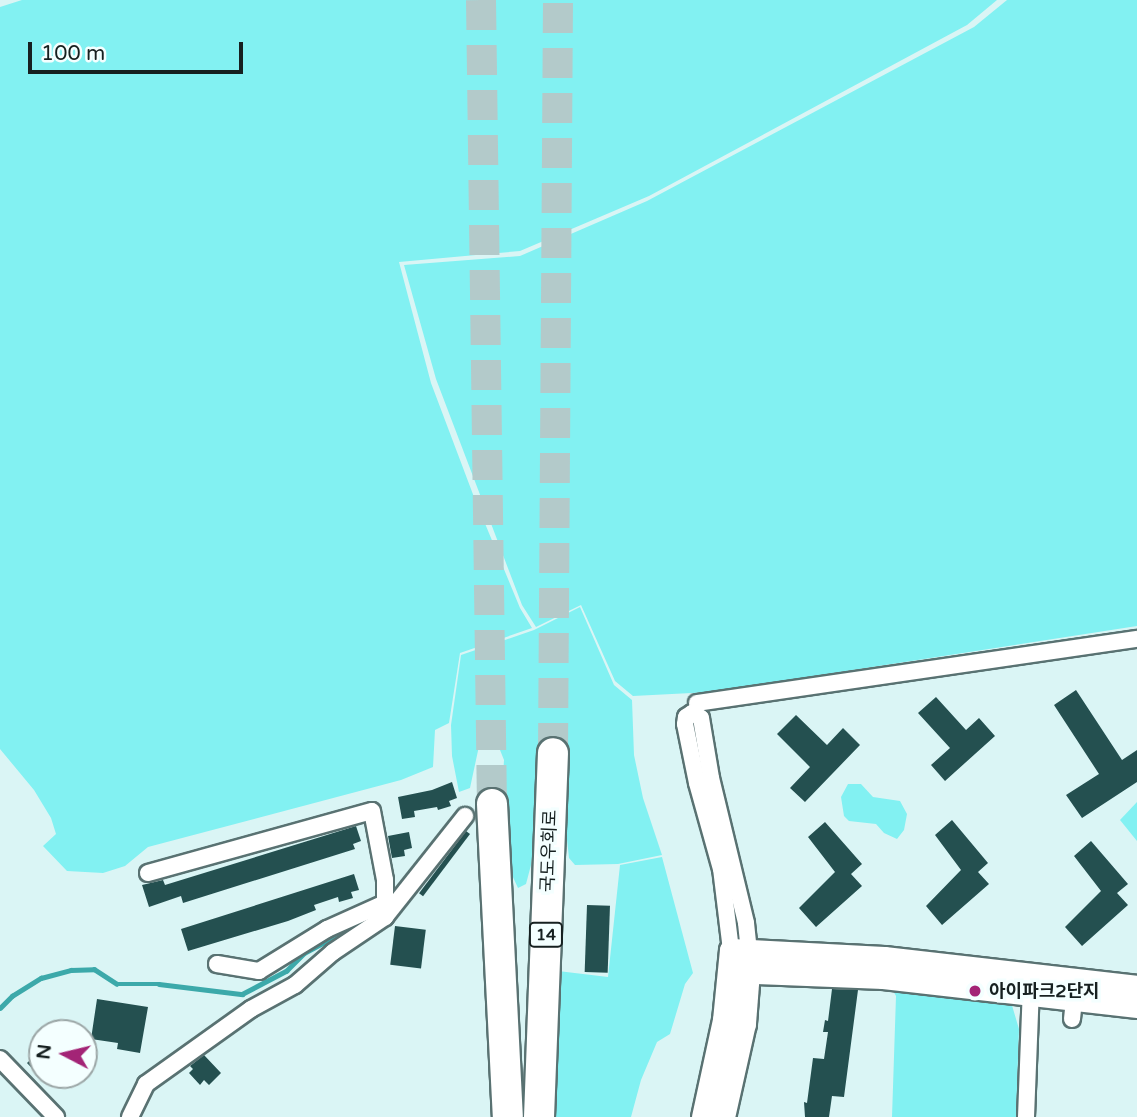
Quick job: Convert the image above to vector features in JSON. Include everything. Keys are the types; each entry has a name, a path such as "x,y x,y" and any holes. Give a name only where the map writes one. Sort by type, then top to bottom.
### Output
{"highway":[{"name":"국도우회로","path":"539,1117 553,753"},
{"path":"492,804 508,1117"}],"street":[{"path":"698,703 1137,639"},
{"path":"703,1117 740,961 746,923 711,778 701,718 692,713 685,724 696,783 721,869 740,961 745,1009"},
{"path":"148,873 372,811 385,880 385,910"},
{"path":"130,1117 146,1084 251,1009 295,985 385,910 466,816"},
{"path":"217,964 259,971 327,929 385,910"},
{"path":"740,961 884,958 1031,983 1074,998 1137,1006"},
{"path":"740,961 785,971 1031,983"},
{"path":"723,1117 745,1009 757,987 765,979 785,971"},
{"path":"1026,1117 1031,983"},
{"path":"1074,998 1137,987"},
{"path":"0,1059 56,1117"}],"shaded area":[{"path":"22,0 997,0 967,25 649,196 520,251 399,262 431,383 474,497 520,608 532,628 460,653 449,723 435,730 433,767 401,780 148,847 125,866 103,873 67,871 43,846 56,834 51,818 34,790 0,749 0,7"},
{"path":"1007,0 1137,0 1137,626 711,692 633,696 615,681 581,605 536,627 522,605 436,379 404,265 520,256 647,201 974,27"},
{"path":"580,607 614,685 632,700 634,755 643,798 662,855 618,864 575,865 569,858 565,821 570,763 568,748 562,740 549,741 531,865 526,884 518,888 507,864 501,809 504,760 496,740 490,737 479,746 470,788 459,792 452,756 451,725 461,655 534,630"},
{"path":"848,784 861,784 873,797 900,801 907,814 904,830 897,839 884,833 876,824 849,821 844,816 841,797"},
{"path":"1137,802 1137,841 1120,820"},
{"path":"662,857 693,973 685,984 670,1034 657,1042 641,1080 631,1117 551,1117 558,971 608,977 620,865"},
{"path":"891,987 1011,1002 1019,1029 1016,1117 892,1117 896,996"}],"building":[{"path":"1076,690 1122,760 1137,750 1137,782 1082,818 1066,795 1099,774 1054,705"},
{"path":"936,697 966,730 979,718 995,736 945,781 931,765 950,748 918,713"},
{"path":"796,715 827,745 843,728 860,745 805,802 790,788 810,767 777,734"},
{"path":"452,782 457,798 449,801 451,806 438,810 437,807 414,811 415,817 402,819 398,797 432,790"},
{"path":"952,820 988,863 978,872 989,884 942,925 926,906 961,870 935,835"},
{"path":"825,822 862,864 851,874 862,886 816,927 799,908 835,872 808,837"},
{"path":"356,826 361,841 353,844 355,849 183,903 181,896 149,907 142,885 163,880 165,885"},
{"path":"466,831 470,834 423,896 419,893"},
{"path":"409,832 412,848 404,850 405,856 392,858 388,836"},
{"path":"1091,841 1128,884 1117,893 1128,905 1082,946 1065,927 1101,891 1074,856"},
{"path":"354,874 359,890 351,892 353,898 339,902 338,897 314,905 316,910 288,921 188,951 181,929"},
{"path":"587,905 610,906 608,973 585,972"},
{"path":"395,926 426,930 421,968 390,965"},
{"path":"832,989 858,990 844,1097 832,1096 829,1117 805,1117 804,1102 807,1103 813,1058 824,1059 828,1032 823,1032 825,1020 828,1021"},
{"path":"97,999 148,1007 140,1053 117,1049 118,1043 98,1040 98,1019 94,1019"},
{"path":"204,1055 221,1073 209,1085 204,1080 200,1085 189,1073 193,1069 190,1066"}],"waterway":[{"path":"0,1008 12,996 41,978 71,970 94,969 117,984 159,984 242,994 286,971 304,953 338,935"}],"tunnel":[{"path":"481,0 492,804"},
{"path":"553,753 558,0"}],"place":[{"name":"아이파크2단지","path":"975,991"}]}
